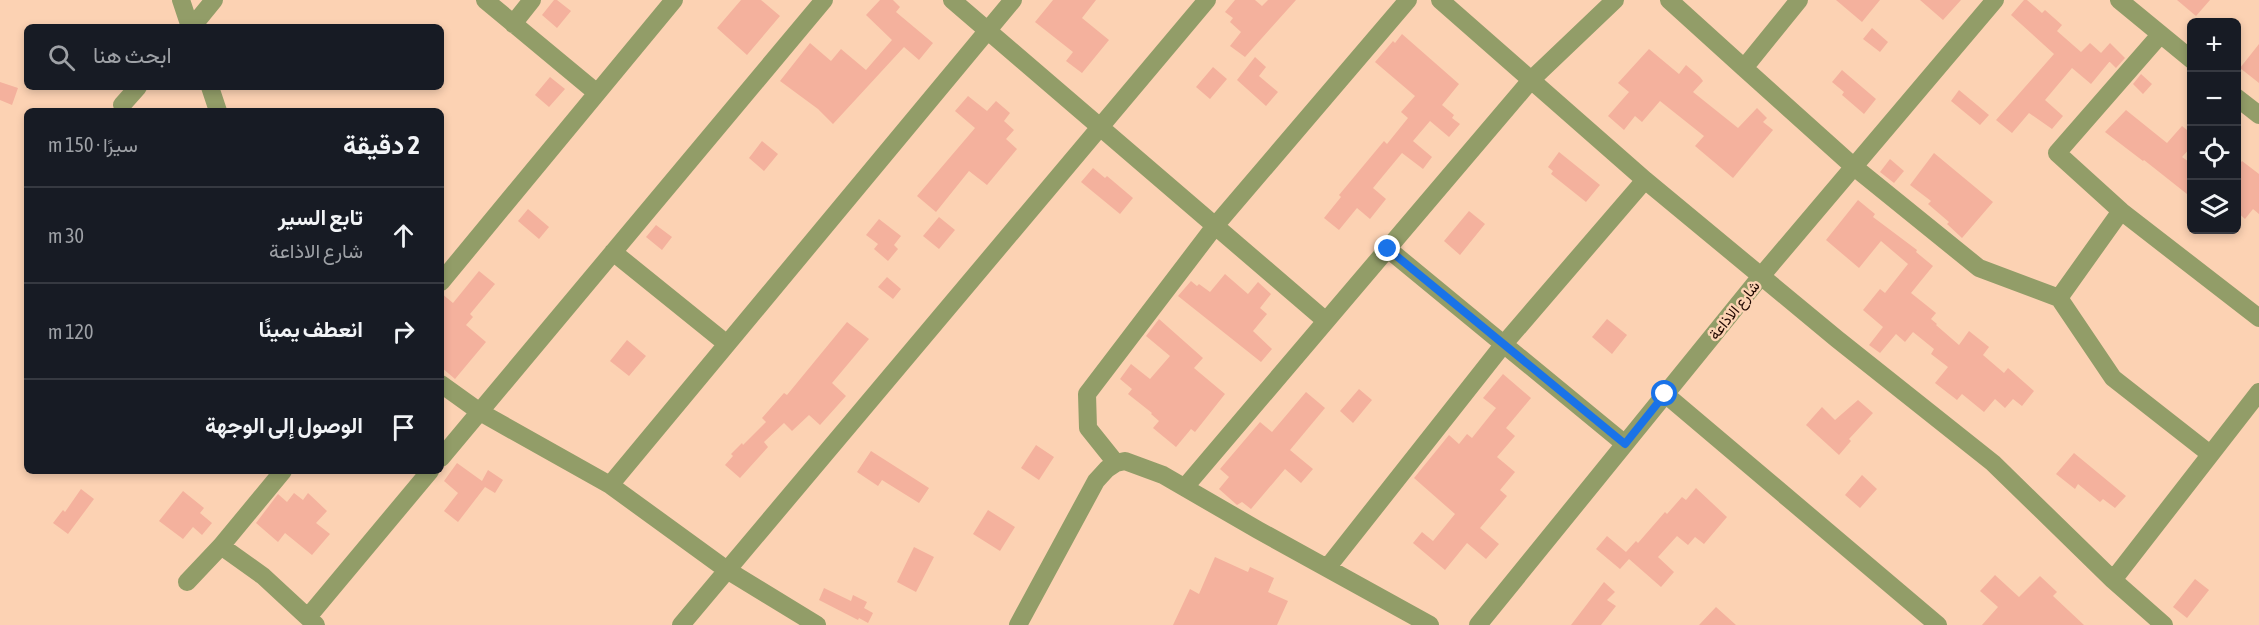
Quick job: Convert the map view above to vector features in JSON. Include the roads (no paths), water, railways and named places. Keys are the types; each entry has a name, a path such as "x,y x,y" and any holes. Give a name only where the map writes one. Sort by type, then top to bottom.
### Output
{"street":[{"path":"181,0 190,24"},
{"path":"194,24 214,0"},
{"path":"485,0 597,93"},
{"path":"513,24 531,0"},
{"path":"444,278 674,0"},
{"path":"444,454 824,0"},
{"path":"952,0 1326,321"},
{"path":"610,486 1013,0"},
{"path":"681,625 1207,0"},
{"path":"1116,463 1088,428 1087,394 1215,226 1408,0"},
{"path":"1440,0 1645,180 1837,339 1994,463 2113,580 2164,625"},
{"path":"1185,487 1531,80 1615,0"},
{"path":"1669,0 1853,166 1979,268 2059,298 2114,378 2210,454"},
{"path":"1744,68 1799,0"},
{"name":"شارع الاذاعة","path":"1478,625 1762,275 1995,0"},
{"path":"2119,0 2187,56"},
{"path":"2160,35 2057,153 2121,212 2259,318"},
{"path":"122,105 135,90"},
{"path":"211,90 217,108"},
{"path":"2241,101 2259,115"},
{"path":"1327,568 1503,345 1645,180"},
{"path":"2059,298 2121,212"},
{"path":"1388,249 1625,444"},
{"path":"613,252 728,344"},
{"path":"444,386 480,412 610,486 727,570 817,625"},
{"path":"2113,580 2259,392"},
{"path":"1665,394 1938,625"},
{"path":"1018,625 1096,481 1116,463 1125,461 1163,475 1430,625"},
{"path":"187,582 221,546 281,474"},
{"path":"221,546 263,576 312,621 428,474"}]}
